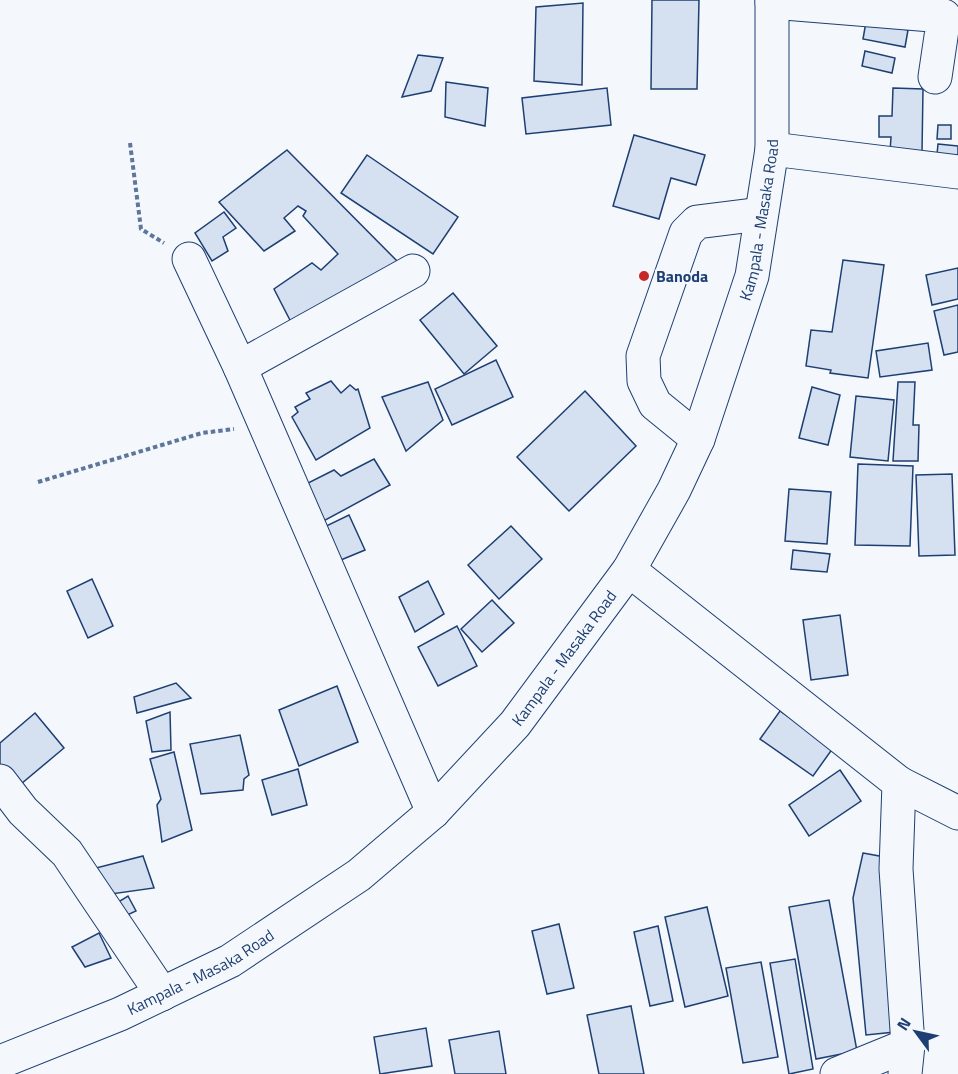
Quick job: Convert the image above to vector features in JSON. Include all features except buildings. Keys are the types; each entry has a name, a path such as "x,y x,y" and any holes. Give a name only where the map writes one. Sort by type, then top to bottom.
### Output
{"street":[{"path":"772,1 944,16 935,77"},
{"name":"Kampala - Masaka Road","path":"0,1062 120,1014 230,961 359,876 434,812 515,724 629,570 674,490 698,439 752,276 772,149 772,1"},
{"path":"772,149 958,172"},
{"path":"698,439 655,404 644,381 643,357 686,233 698,222 761,214"},
{"path":"189,259 240,367 434,812"},
{"path":"240,367 413,271"},
{"path":"629,570 899,783 958,813"},
{"path":"0,781 23,811 67,853 162,994"},
{"path":"837,1074 906,1060 896,869 899,783"}],"path":[{"path":"130,143 141,229 189,259"},
{"path":"38,482 202,433 249,427 266,429"}],"place":[{"name":"Banoda","path":"644,276"}]}
